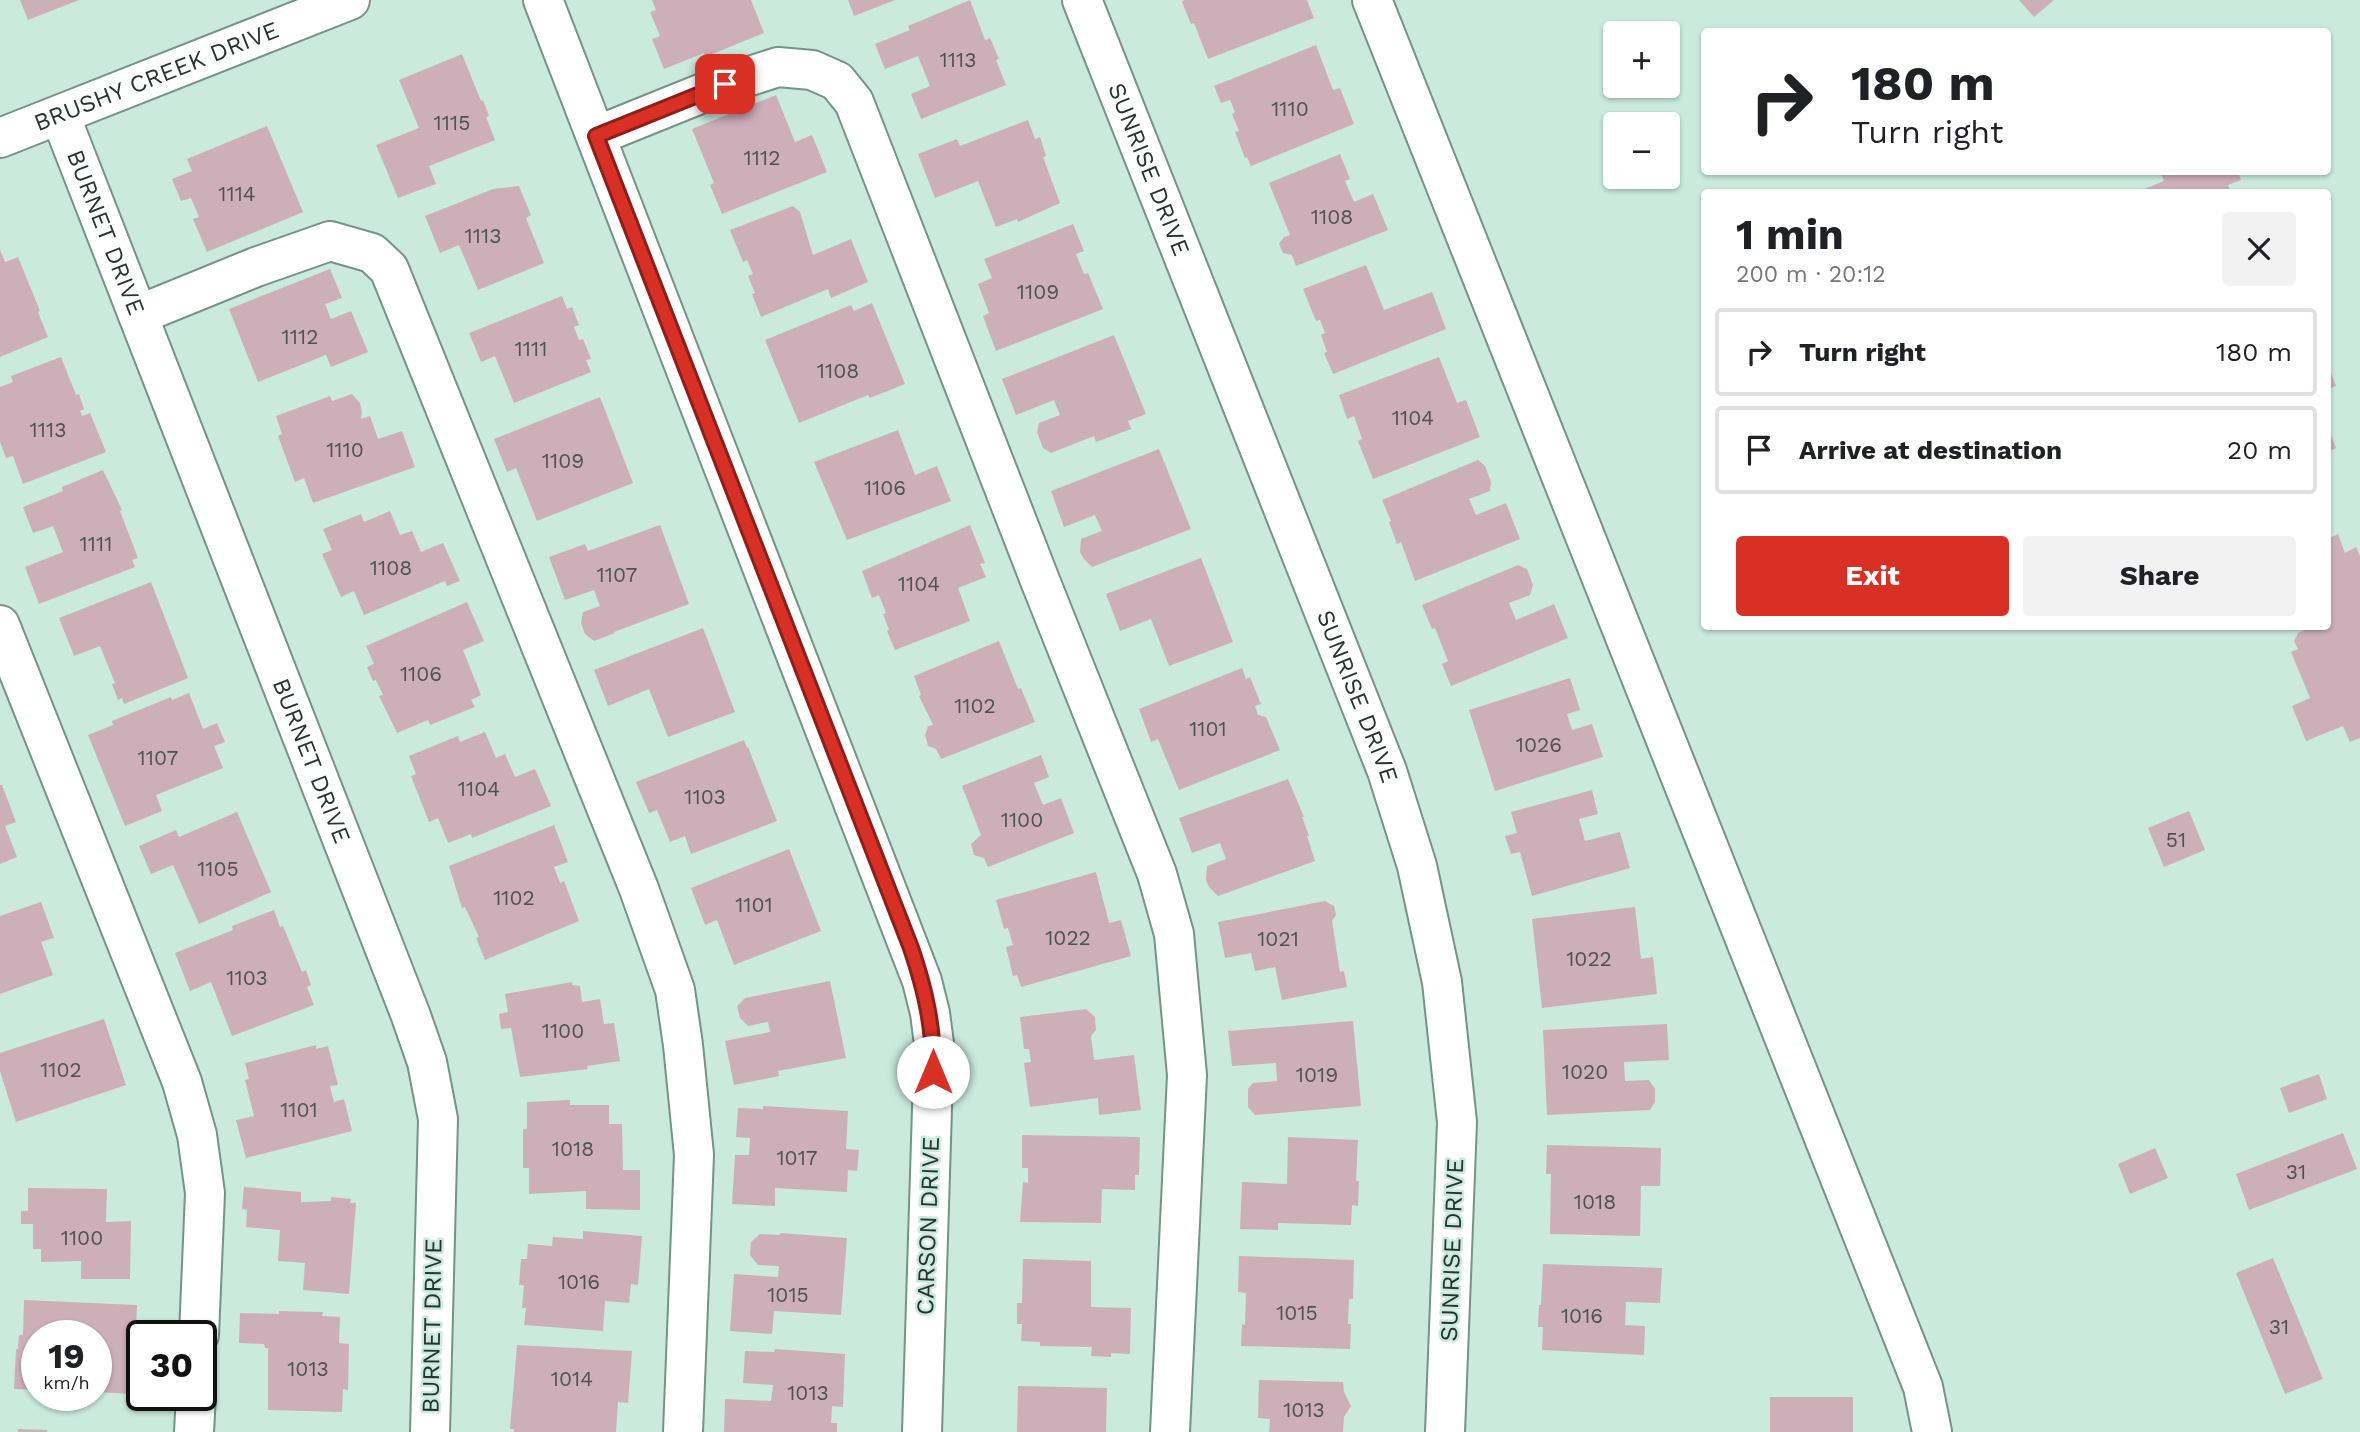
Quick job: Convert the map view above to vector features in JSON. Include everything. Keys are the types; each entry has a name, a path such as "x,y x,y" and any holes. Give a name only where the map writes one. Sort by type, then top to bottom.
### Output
{"street":[{"name":"BRUSHY CREEK DRIVE","path":"0,138 350,0"},
{"name":"CARSON DRIVE","path":"543,0 922,981 934,1044 922,1432"},
{"name":"SUNRISE DRIVE","path":"1082,0 1387,771 1417,866 1441,982 1457,1122 1445,1432"},
{"path":"1372,0 1923,1387 1932,1432"},
{"path":"596,136 725,84 778,67 812,70 837,81 854,102 1152,861 1174,934 1187,1075 1170,1432"},
{"name":"BURNET DRIVE","path":"60,115 427,1062 438,1119 430,1432"},
{"path":"138,315 256,267 330,242 372,253 389,269 634,876 675,990 684,1045 694,1155 683,1432"},
{"path":"0,625 182,1082 197,1135 205,1193 200,1320"},
{"path":"194,1432 195,1411"}],"building":[{"path":"20,0 79,0 28,20"},
{"path":"652,0 751,0 764,33 705,57 704,53 664,69 652,39 660,36 650,12 656,10"},
{"path":"848,0 895,0 854,16"},
{"path":"970,0 985,40 990,38 999,59 996,60 1006,85 921,119 911,94 930,86 918,56 885,69 875,44 910,30 908,26"},
{"path":"1307,0 1314,18 1208,59 1194,23 1191,24 1182,2"},
{"path":"2019,0 2054,0 2034,17"},
{"path":"1316,45 1333,90 1340,88 1354,124 1251,166 1235,132 1239,131 1230,100 1221,103 1214,86"},
{"path":"462,54 481,101 483,100 495,140 429,166 436,184 398,198 376,145 419,128 399,80"},
{"path":"776,95 795,142 812,135 827,172 722,214 710,185 714,183 692,129"},
{"path":"1028,120 1035,139 1040,137 1046,156 1043,157 1060,203 1018,222 1017,219 996,227 978,181 935,198 918,154 957,139 960,146"},
{"path":"267,126 303,212 207,252 193,219 199,217 191,198 181,201 172,179 192,171 187,159"},
{"path":"1340,154 1350,179 1345,181 1354,202 1373,194 1388,230 1296,266 1292,255 1283,253 1279,244 1284,237 1290,235 1269,183"},
{"path":"2161,175 2239,175 2241,180 2228,185 2230,189 2144,189 2164,181"},
{"path":"519,186 531,215 526,218 544,263 478,290 459,245 440,253 425,216 493,189"},
{"path":"793,206 800,212 813,255 851,239 868,282 831,298 828,289 761,317 748,276 753,274 747,260 743,262 730,230"},
{"path":"1073,224 1084,251 1076,254 1084,274 1088,273 1103,309 996,351 983,316 989,313 978,284 992,278 984,259"},
{"path":"0,250 5,262 18,257 48,337 0,357"},
{"path":"1366,265 1384,310 1432,292 1446,329 1333,374 1324,353 1327,352 1321,335 1325,333 1320,320 1316,321 1303,289"},
{"path":"330,269 342,298 325,304 331,319 351,311 368,352 331,367 326,355 258,382 229,309"},
{"path":"562,296 567,309 572,307 579,325 574,327 579,340 583,339 591,359 586,360 591,372 514,403 495,356 481,362 469,333"},
{"path":"872,303 905,384 870,398 868,395 799,423 765,340 851,305 854,311"},
{"path":"1114,335 1146,414 1128,421 1131,429 1096,442 1094,436 1051,453 1043,448 1037,432 1039,423 1060,415 1054,400 1016,415 1002,379"},
{"path":"61,357 76,395 79,394 84,409 80,411 82,416 90,413 106,452 23,484 13,456 6,458 0,442 0,387 13,382 11,376"},
{"path":"1439,357 1457,403 1466,400 1480,437 1373,479 1358,441 1362,439 1354,416 1347,419 1339,395"},
{"path":"2331,373 2336,386 2331,388"},
{"path":"352,394 360,403 361,419 370,416 378,439 402,431 415,467 313,503 304,478 295,482 278,436 282,434 276,416 330,396 332,401"},
{"path":"600,397 633,483 537,521 516,468 507,472 494,439"},
{"path":"898,430 915,475 937,466 951,501 847,540 814,462"},
{"path":"2331,435 2336,448 2331,450"},
{"path":"1159,449 1191,529 1092,567 1080,552 1081,539 1102,531 1095,515 1064,527 1051,491"},
{"path":"1478,460 1485,466 1491,482 1490,491 1469,499 1476,515 1506,503 1520,539 1415,581 1401,542 1397,544 1382,500"},
{"path":"103,470 122,510 120,511 138,558 132,560 135,567 39,604 25,567 63,552 53,526 33,533 23,507 63,491 62,487"},
{"path":"390,511 400,535 412,531 421,552 443,543 460,581 447,586 445,581 364,615 354,591 341,597 322,554 332,550 323,529 361,514 364,522"},
{"path":"660,525 689,604 594,641 585,634 581,623 583,612 600,606 594,590 565,600 549,557 585,544 588,551"},
{"path":"970,525 985,563 980,564 986,577 958,588 970,621 895,650 887,631 889,630 883,614 886,613 879,595 872,598 862,571"},
{"path":"2338,534 2345,553 2356,547 2360,556 2360,738 2350,742 2343,726 2306,741 2292,706 2310,698 2291,652 2298,649 2294,641 2298,633 2305,630 2331,630 2331,538"},
{"path":"1201,558 1233,642 1169,666 1151,619 1120,631 1106,594"},
{"path":"1518,565 1527,569 1533,585 1530,595 1509,603 1516,620 1554,604 1568,638 1451,686 1442,664 1448,661 1435,628 1432,629 1422,605"},
{"path":"151,582 188,678 124,704 122,698 118,700 112,684 115,683 100,646 74,656 59,618"},
{"path":"467,602 484,641 463,650 481,695 471,700 475,707 430,725 428,720 397,733 379,696 383,695 367,667 374,664 366,646"},
{"path":"703,628 735,712 668,737 649,689 608,706 594,670"},
{"path":"999,641 1018,689 1021,688 1035,722 941,759 936,749 928,746 925,735 928,726 933,725 919,696 921,695 914,676"},
{"path":"1242,668 1246,679 1250,677 1261,704 1255,706 1258,715 1266,717 1280,750 1179,790 1158,739 1151,742 1139,709"},
{"path":"1570,678 1580,710 1567,714 1572,730 1592,724 1603,757 1495,791 1469,710"},
{"path":"189,693 203,729 217,723 225,742 214,746 223,768 156,795 162,811 125,826 88,735 113,725 112,721 171,697 172,700"},
{"path":"485,732 496,758 505,754 515,777 535,769 551,806 472,838 471,834 448,843 438,818 429,822 411,776 416,774 409,756 458,736 460,742"},
{"path":"744,740 777,821 691,854 685,836 670,842 657,810 649,813 636,782"},
{"path":"1041,755 1049,777 1034,783 1043,805 1061,798 1074,833 988,867 984,858 974,855 971,844 981,835 962,786"},
{"path":"1288,779 1304,817 1315,861 1218,896 1206,880 1207,866 1226,859 1220,843 1192,853 1179,818"},
{"path":"0,785 16,822 5,826 17,857 0,864"},
{"path":"1592,790 1598,814 1579,819 1585,841 1620,832 1630,868 1532,896 1520,852 1511,854 1505,836 1517,833 1511,812"},
{"path":"2189,811 2205,850 2164,867 2148,828"},
{"path":"237,812 271,892 199,924 173,865 151,874 139,846 176,830 179,837"},
{"path":"554,825 568,862 554,867 560,883 564,881 579,921 485,960 476,938 479,937 465,907 462,908 449,866"},
{"path":"789,849 821,931 734,965 717,920 705,925 691,888"},
{"path":"1096,872 1109,923 1121,920 1131,956 1021,987 1017,975 1013,976 1006,947 1013,945 1008,928 1004,929 996,900"},
{"path":"1325,901 1334,906 1336,915 1332,921 1340,972 1344,971 1347,987 1282,1000 1275,967 1255,971 1251,953 1225,958 1218,922"},
{"path":"41,902 54,938 41,942 53,975 0,994 0,916"},
{"path":"1635,907 1641,959 1653,957 1657,994 1542,1008 1532,919"},
{"path":"274,910 302,972 306,970 311,985 307,987 314,1005 232,1036 211,982 190,991 175,953"},
{"path":"830,981 846,1058 778,1071 779,1076 734,1085 725,1041 770,1032 768,1022 748,1026 740,1018 737,1006 745,998"},
{"path":"572,982 572,985 580,986 582,1002 600,999 604,1024 614,1023 620,1061 587,1066 588,1069 520,1077 511,1028 501,1029 499,1014 508,1012 505,994"},
{"path":"1086,1009 1095,1017 1096,1030 1091,1036 1094,1060 1134,1055 1141,1110 1099,1115 1098,1098 1030,1107 1024,1063 1031,1062 1029,1049 1024,1049 1020,1017"},
{"path":"104,1019 126,1085 16,1122 0,1071 0,1053"},
{"path":"1353,1021 1361,1106 1255,1115 1248,1107 1248,1089 1253,1083 1277,1081 1276,1063 1232,1066 1228,1031"},
{"path":"1667,1024 1669,1060 1624,1062 1625,1081 1649,1080 1655,1089 1655,1102 1650,1110 1547,1115 1543,1030"},
{"path":"316,1045 316,1049 328,1046 338,1085 330,1086 334,1102 344,1099 352,1131 246,1158 236,1120 254,1116 245,1080 249,1079 245,1063"},
{"path":"2319,1074 2327,1099 2289,1113 2280,1088"},
{"path":"570,1100 570,1105 609,1105 609,1124 622,1124 623,1170 640,1170 640,1210 586,1209 586,1191 529,1194 529,1168 523,1168 523,1129 527,1129 527,1102"},
{"path":"763,1106 848,1111 846,1149 859,1150 857,1171 848,1170 847,1192 775,1188 775,1206 732,1204 735,1155 749,1155 750,1138 736,1137 738,1108 763,1109"},
{"path":"2343,1133 2357,1169 2249,1210 2236,1174"},
{"path":"1022,1135 1140,1137 1139,1175 1135,1175 1135,1190 1102,1189 1101,1223 1020,1222 1023,1182 1028,1183 1028,1168 1022,1168"},
{"path":"1288,1137 1358,1140 1358,1206 1352,1205 1351,1225 1278,1223 1278,1230 1240,1229 1242,1182 1287,1184"},
{"path":"1547,1145 1661,1148 1660,1186 1641,1186 1640,1236 1550,1234 1551,1174 1546,1174"},
{"path":"2155,1148 2168,1178 2130,1194 2118,1164"},
{"path":"244,1187 301,1192 301,1202 331,1201 331,1197 351,1199 350,1203 356,1203 349,1294 303,1290 305,1263 278,1261 280,1230 246,1227 247,1210 242,1209"},
{"path":"28,1188 107,1189 106,1222 131,1221 130,1279 81,1279 81,1261 41,1262 41,1249 33,1249 33,1224 21,1224 21,1211 28,1211"},
{"path":"583,1231 642,1236 638,1285 631,1284 629,1303 605,1301 603,1331 524,1325 524,1285 519,1285 521,1259 527,1259 528,1244 552,1246 553,1237 583,1239"},
{"path":"760,1234 847,1238 841,1315 774,1311 772,1334 730,1331 734,1274 778,1277 779,1266 758,1265 750,1255 751,1242"},
{"path":"1239,1256 1354,1260 1353,1299 1349,1299 1350,1349 1241,1346 1246,1293 1238,1292"},
{"path":"2273,1258 2323,1379 2285,1394 2236,1273"},
{"path":"1023,1259 1091,1261 1091,1307 1131,1308 1130,1354 1091,1356 1092,1347 1040,1346 1040,1342 1021,1341 1022,1324 1017,1324 1017,1303 1022,1303"},
{"path":"1543,1264 1662,1268 1660,1303 1626,1302 1625,1325 1645,1326 1644,1355 1542,1350 1543,1327 1538,1327"},
{"path":"24,1300 137,1305 136,1320 126,1320 126,1394 112,1393 112,1320 23,1320"},
{"path":"279,1311 323,1312 322,1316 340,1317 339,1343 349,1344 348,1390 343,1389 342,1412 268,1410 268,1348 265,1348 264,1344 239,1343 240,1313 279,1314"},
{"path":"21,1335 21,1389 14,1389"},
{"path":"517,1345 632,1351 628,1403 618,1402 616,1432 514,1432 514,1429 510,1429"},
{"path":"775,1349 845,1354 843,1407 832,1406 831,1423 837,1423 837,1432 724,1432 725,1399 771,1401 773,1385 743,1383 745,1351 774,1352"},
{"path":"1259,1380 1343,1382 1344,1392 1351,1406 1344,1417 1343,1432 1269,1432 1270,1419 1258,1418"},
{"path":"1018,1386 1107,1388 1106,1432 1017,1432"},
{"path":"1770,1397 1853,1397 1853,1432 1770,1432"},
{"path":"18,1429 47,1430 47,1432 18,1432"}],"route":[{"path":"725,84 596,136 911,948 930,1013 934,1044 933,1072"}]}
